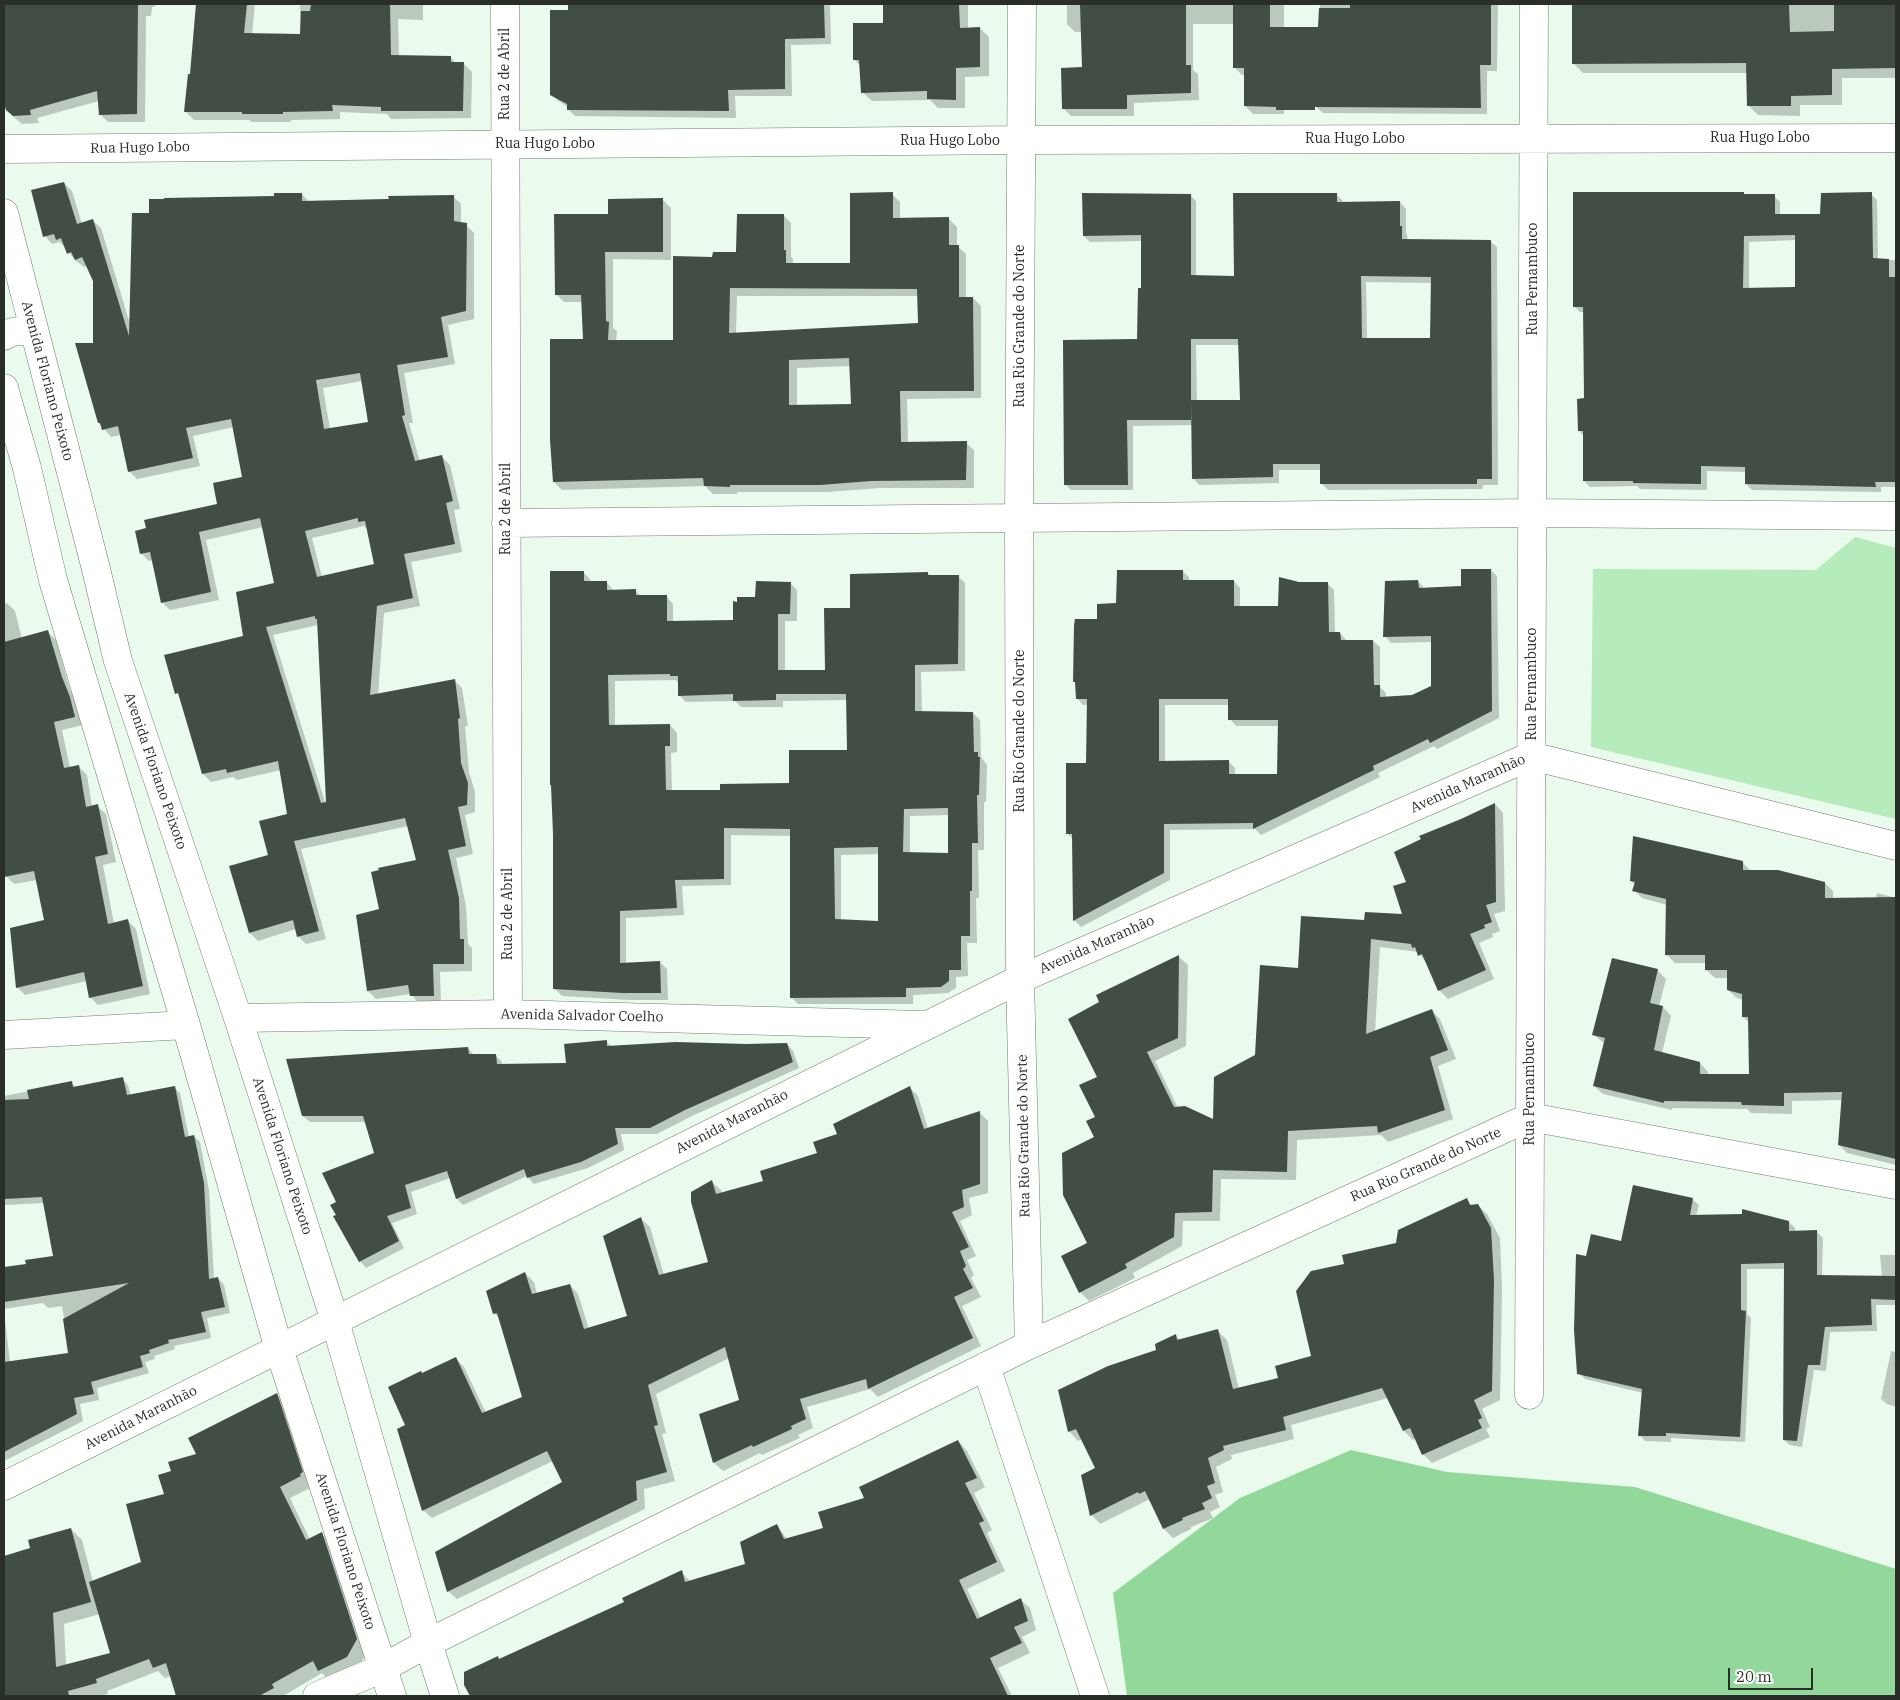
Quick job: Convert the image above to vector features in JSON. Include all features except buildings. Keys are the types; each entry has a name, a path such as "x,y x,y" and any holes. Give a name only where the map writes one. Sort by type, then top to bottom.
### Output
{"street":[{"name":"Rua 2 de Abril","path":"505,4 508,1014"},
{"name":"Rua Rio Grande do Norte","path":"1022,4 1019,519 1020,979 1029,1345 1530,1117"},
{"name":"Rua Pernambuco","path":"1529,1395 1534,4"},
{"name":"Rua Hugo Lobo","path":"4,149 1022,140 1896,138"},
{"name":"Avenida Floriano Peixoto","path":"4,213 9,258 35,333 118,661 238,1018 335,1321 445,1696"},
{"path":"4,336 9,332 35,333"},
{"name":"Avenida Floriano Peixoto","path":"4,388 15,471 53,580 186,1025 278,1349 392,1696"},
{"path":"506,523 1532,513 1896,516"},
{"path":"53,580 68,587 78,588 86,583 95,566"},
{"path":"79,669 90,657 99,652 106,653 118,661"},
{"name":"Avenida Maranhão","path":"335,1321 1020,979 1531,756 1896,846"},
{"name":"Avenida Salvador Coelho","path":"238,1018 508,1014 925,1025"},
{"path":"4,1035 186,1025"},
{"path":"1530,1117 1896,1185"},
{"path":"278,1349 335,1321"},
{"path":"318,1696 383,1668 428,1643 1029,1345"},
{"name":"Avenida Maranhão","path":"4,1486 278,1349"},
{"path":"986,1366 1095,1696"}],"green space":[{"path":"1855,537 1896,548 1896,819 1591,747 1593,569 1816,570"},
{"path":"1351,1450 1447,1472 1635,1487 1896,1569 1896,1696 1127,1696 1113,1593 1240,1498"}]}
